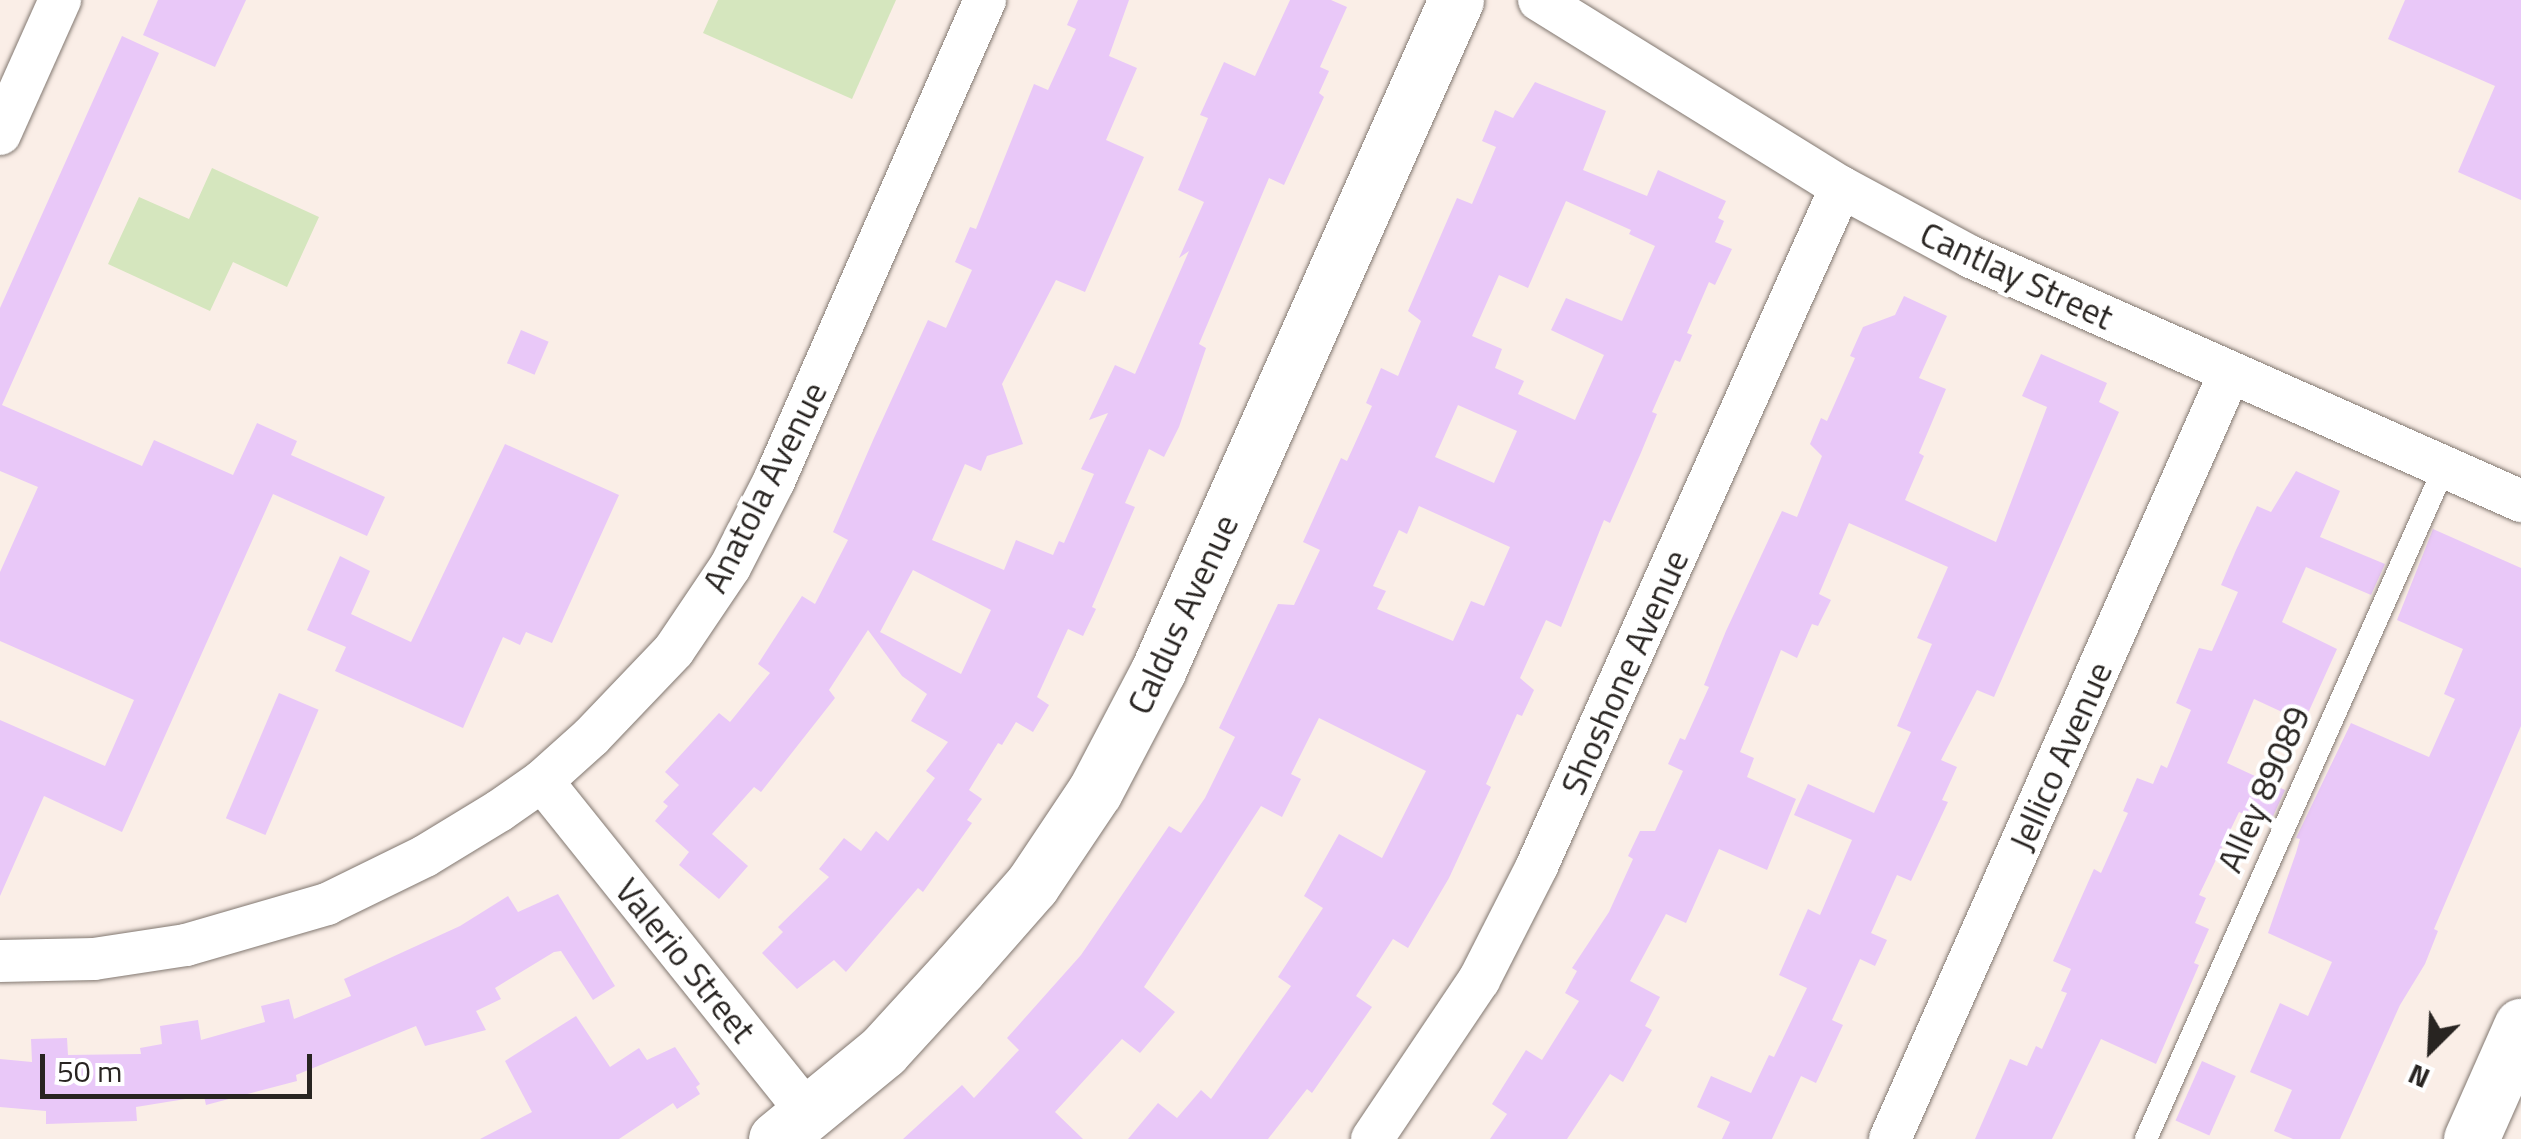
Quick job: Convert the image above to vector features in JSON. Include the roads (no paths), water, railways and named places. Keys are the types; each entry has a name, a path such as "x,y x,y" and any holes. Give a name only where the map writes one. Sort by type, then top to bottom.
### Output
{"street":[{"path":"3,119 60,0"},
{"name":"Anatola Avenue","path":"0,961 94,958 186,946 327,904 425,856 542,781 674,650 730,566 774,481 985,0"},
{"name":"Caldus Avenue","path":"805,1131 883,1051 1032,885 1095,790 1166,653 1456,0"},
{"name":"Cantlay Street","path":"1539,0 1841,187 1971,257 2521,501"},
{"name":"Shoshone Avenue","path":"1372,1139 1479,980 1538,866 1841,187"},
{"name":"Jellico Avenue","path":"1890,1139 2230,372"},
{"name":"Valerio Street","path":"542,781 805,1131"},
{"path":"2471,1139 2521,1026"}],"lane":[{"name":"Alley 89089","path":"2146,1139 2444,468"}]}
